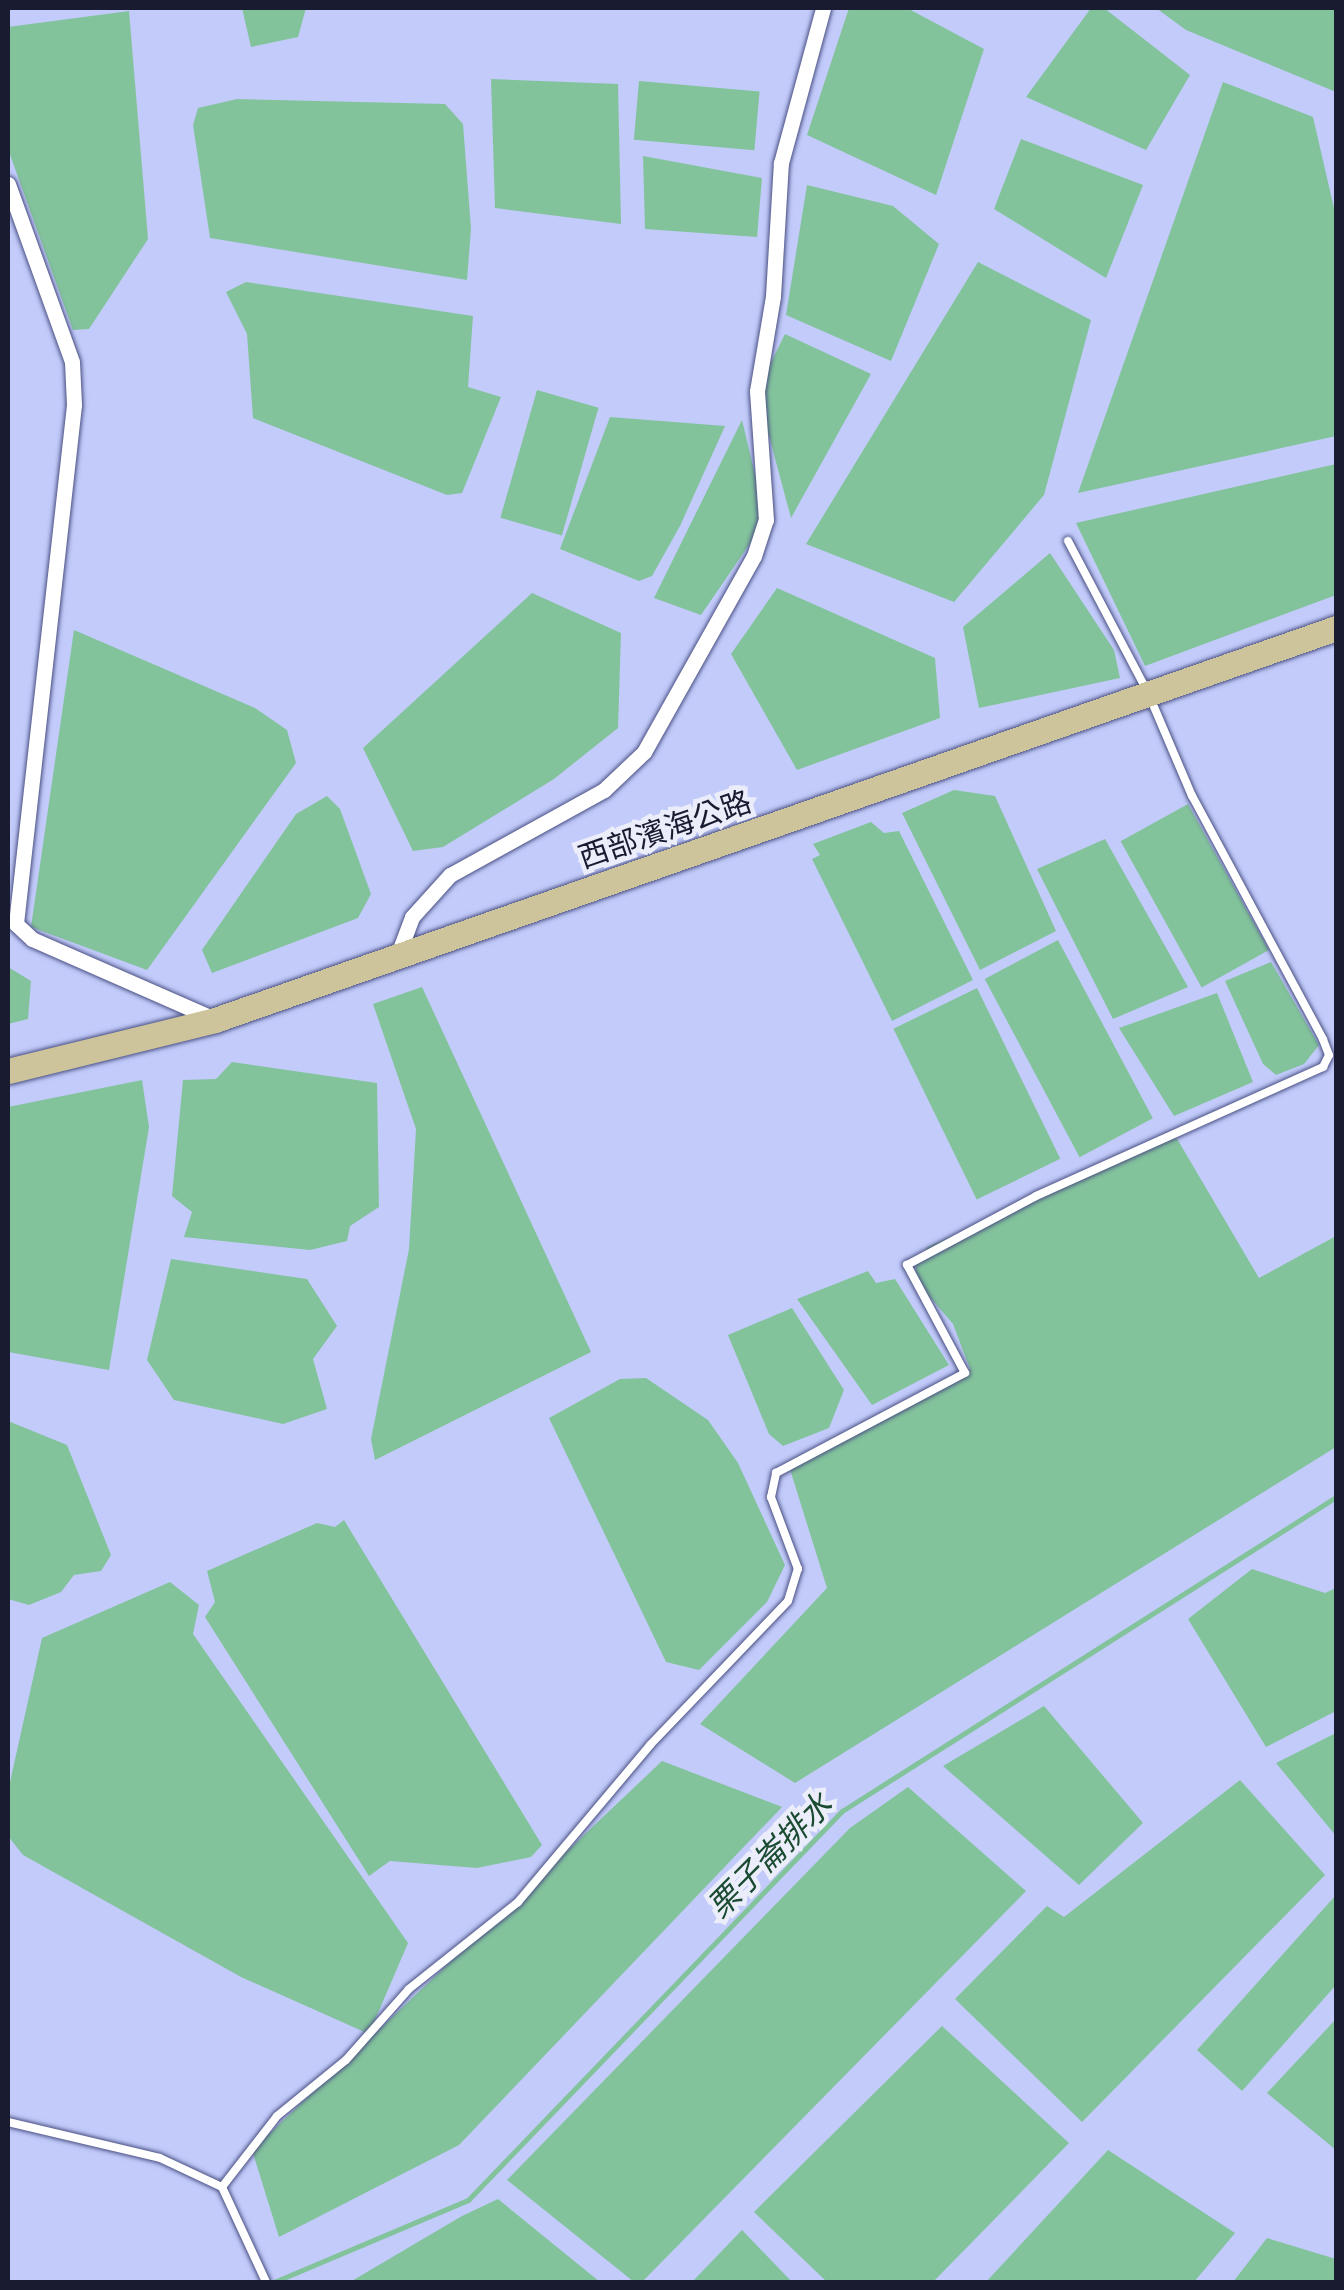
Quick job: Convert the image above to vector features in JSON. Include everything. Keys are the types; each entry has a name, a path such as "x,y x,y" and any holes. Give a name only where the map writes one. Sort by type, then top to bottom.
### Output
{"main road":[{"name":"西部濱海公路","path":"8,1070 215,1020 1336,628"}],"street":[{"path":"397,957 412,917 450,875 604,790 644,752 754,556 766,520 757,391 773,296 780,163 823,8"},
{"path":"8,184 72,362 74,405 16,924 32,939 215,1020"}],"lane":[{"path":"222,2187 277,2116 346,2060 408,1990 518,1902 650,1745 788,1601 798,1569 771,1497 776,1473 965,1372 908,1265 1036,1196 1324,1067 1329,1054 1323,1039 1192,796 1149,694 1068,540"},
{"path":"8,2122 160,2158 222,2187 264,2279"}],"shaded area":[{"path":"242,8 306,8 298,37 251,47"},
{"path":"849,8 907,8 984,49 936,195 807,135"},
{"path":"1091,8 1104,8 1190,75 1146,150 1026,97"},
{"path":"1156,8 1336,8 1336,92 1186,30"},
{"path":"129,11 148,239 89,329 73,330 8,149 8,27"},
{"path":"491,79 618,84 621,224 495,208"},
{"path":"639,81 760,92 754,150 634,140"},
{"path":"1223,82 1313,117 1336,217 1336,436 1078,493"},
{"path":"237,99 445,104 463,124 471,229 467,280 210,238 193,125 198,108"},
{"path":"1021,139 1143,185 1106,278 994,209"},
{"path":"643,156 762,178 757,237 645,229"},
{"path":"807,185 893,206 939,244 891,361 786,315"},
{"path":"978,262 1091,320 1044,495 954,602 806,544"},
{"path":"246,282 473,316 468,387 501,397 462,493 447,495 253,418 247,334 226,292"},
{"path":"785,334 871,374 791,518 757,391"},
{"path":"537,390 599,408 562,535 500,518"},
{"path":"610,417 725,426 680,526 652,576 639,581 560,549"},
{"path":"742,420 766,520 701,615 654,598"},
{"path":"1336,464 1336,595 1145,666 1076,523"},
{"path":"1050,553 1114,650 1120,678 979,708 963,627"},
{"path":"777,588 935,658 940,718 797,770 731,654"},
{"path":"532,593 621,633 618,728 554,779 443,847 413,851 363,748"},
{"path":"74,630 255,708 287,730 296,763 147,970 31,927"},
{"path":"954,790 995,796 1056,931 980,970 902,813"},
{"path":"327,796 340,809 371,894 358,918 212,973 202,950 296,814"},
{"path":"1188,804 1269,950 1202,987 1121,841"},
{"path":"871,822 884,833 899,831 973,980 892,1021 812,859 820,855 813,844"},
{"path":"1105,839 1188,987 1113,1019 1037,869"},
{"path":"1058,940 1153,1118 1080,1157 985,979"},
{"path":"1271,962 1319,1045 1304,1064 1276,1075 1263,1064 1225,981"},
{"path":"8,967 31,981 28,1019 8,1024"},
{"path":"422,987 591,1352 375,1460 371,1439 409,1249 416,1129 373,1004"},
{"path":"977,988 1060,1159 977,1200 893,1029"},
{"path":"1217,993 1253,1082 1174,1116 1119,1028"},
{"path":"232,1062 377,1083 379,1207 350,1226 347,1241 310,1250 184,1237 192,1212 172,1196 183,1080 216,1079"},
{"path":"142,1080 149,1127 109,1370 8,1352 8,1107"},
{"path":"1176,1137 1259,1278 1336,1236 1336,1447 795,1783 700,1724 827,1588 788,1463 970,1369 953,1324 916,1281 916,1265 927,1247"},
{"path":"171,1259 307,1279 337,1326 313,1359 327,1409 283,1424 174,1400 147,1360"},
{"path":"868,1271 876,1283 895,1279 949,1365 872,1405 797,1299"},
{"path":"792,1308 844,1390 829,1428 783,1446 769,1434 728,1335"},
{"path":"646,1378 708,1420 738,1463 785,1565 767,1602 699,1670 666,1662 549,1418 620,1379"},
{"path":"8,1421 67,1445 111,1555 101,1571 74,1575 61,1592 29,1605 8,1599"},
{"path":"344,1520 542,1845 531,1857 477,1868 390,1861 369,1876 205,1617 215,1602 207,1571 317,1523 335,1527"},
{"path":"1252,1569 1325,1593 1336,1588 1336,1711 1266,1747 1188,1619"},
{"path":"170,1582 199,1605 193,1634 408,1943 369,2034 241,1977 23,1855 8,1836 8,1791 42,1638"},
{"path":"1044,1706 1143,1823 1079,1885 943,1766"},
{"path":"1336,1733 1336,1836 1276,1763"},
{"path":"662,1761 782,1807 459,2145 279,2237 252,2150"},
{"path":"1240,1780 1325,1875 1082,2122 955,1999 1047,1906 1064,1917"},
{"path":"908,1787 1026,1891 642,2282 634,2282 507,2180 850,1828"},
{"path":"1336,1895 1336,1985 1242,2091 1197,2050"},
{"path":"1336,2019 1336,2150 1267,2093"},
{"path":"942,2026 1069,2143 933,2282 827,2282 754,2212"},
{"path":"1108,2150 1235,2233 1194,2282 986,2282"},
{"path":"498,2199 600,2282 350,2282 462,2216"},
{"path":"742,2230 792,2282 692,2282"},
{"path":"1267,2238 1336,2259 1336,2282 1233,2282"}],"waterway":[{"name":"栗子崙排水","path":"274,2282 468,2200 842,1811 1336,1497"}]}
